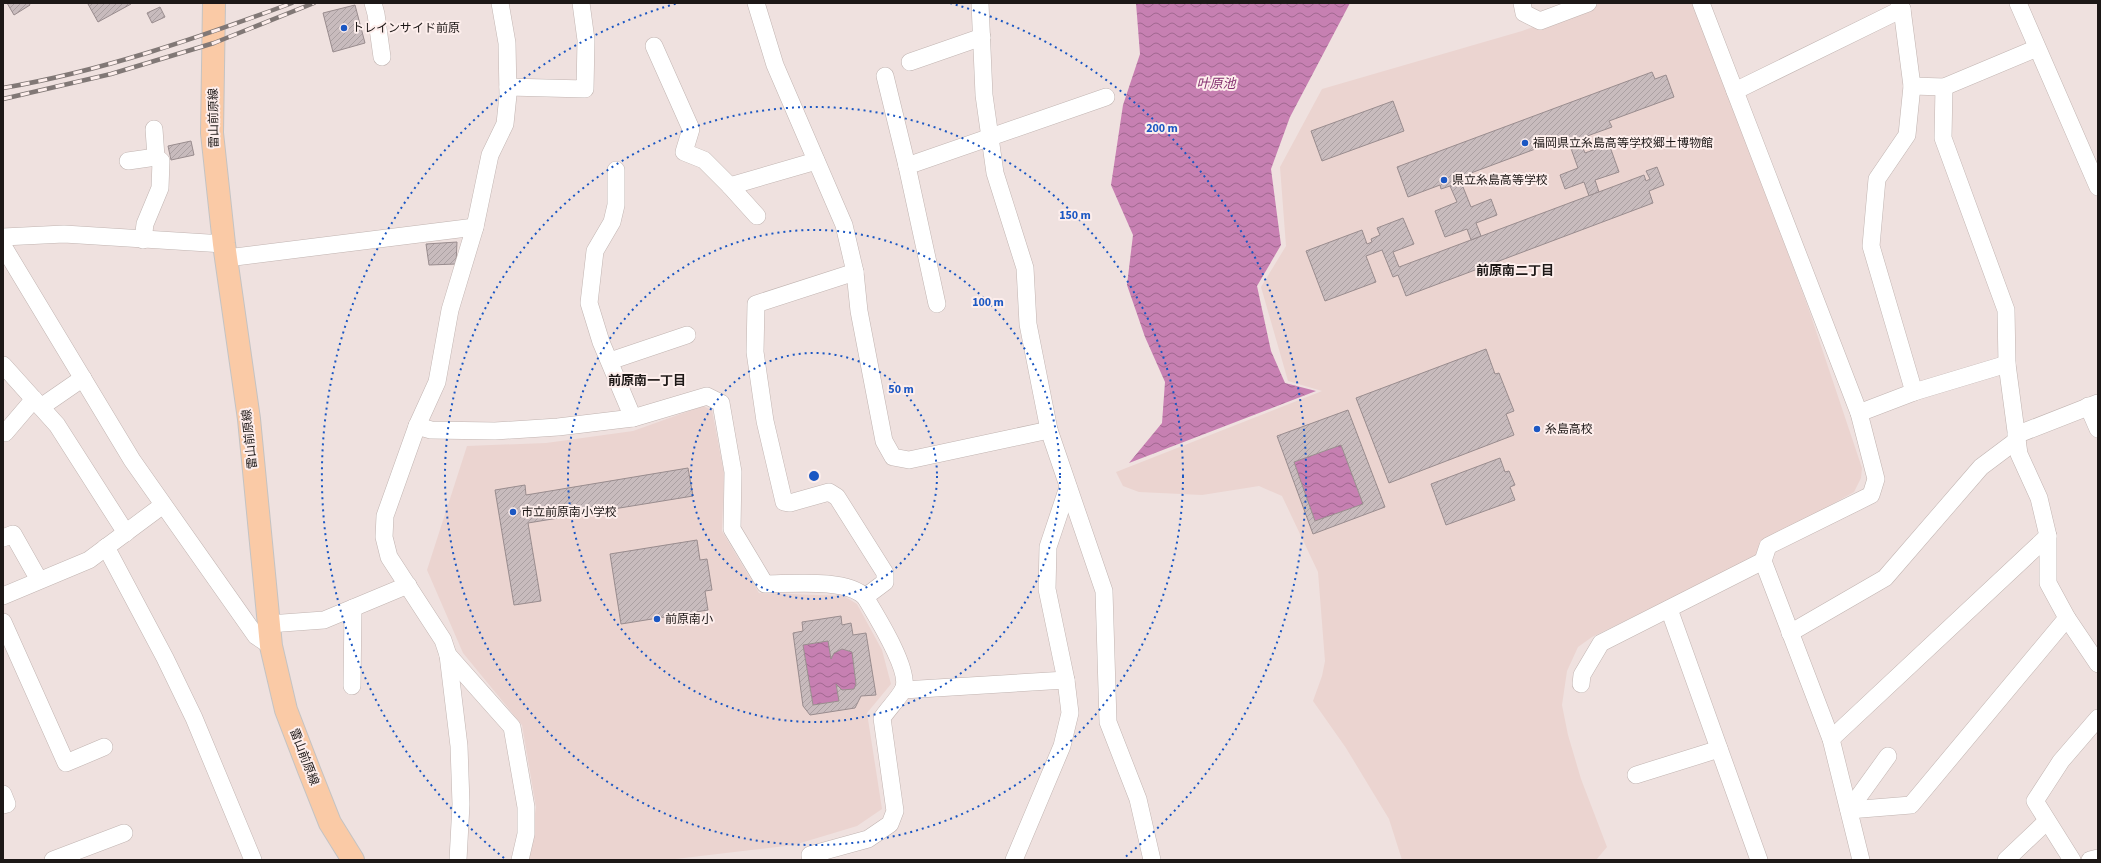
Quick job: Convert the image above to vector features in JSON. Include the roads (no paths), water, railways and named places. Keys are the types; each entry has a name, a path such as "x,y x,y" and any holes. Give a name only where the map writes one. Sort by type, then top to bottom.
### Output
{"main road":[{"name":"雷山前原線","path":"214,3 212,133 225,251 248,419 271,646 286,710 330,823 353,860"}],"street":[{"path":"373,3 382,57"},
{"path":"458,860 461,804 459,746 448,655 443,640 389,557 384,537 385,516 417,426 436,382 450,310 475,227 490,155 506,124 508,87 507,43 500,3"},
{"path":"508,87 585,89 586,40 581,3"},
{"path":"756,3 775,65 844,225 855,272 859,311 884,441 893,457 909,460 1049,430"},
{"path":"980,3 984,95 996,172 1025,268 1028,324 1049,430 1104,591 1108,722 1138,799 1152,860"},
{"path":"1522,3 1524,13 1540,21 1588,3"},
{"path":"1701,3 1859,413 1876,479 1871,495 1768,546 1763,561 1831,739 1861,860"},
{"path":"2018,3 2096,179"},
{"path":"1735,91 1900,6 1912,86 1907,135 1877,179 1871,246 1914,392"},
{"path":"910,62 982,37"},
{"path":"654,46 691,129 684,152 704,160 757,216"},
{"path":"1912,86 1944,87 2037,48"},
{"path":"885,76 907,166 937,304"},
{"path":"1944,87 1943,138 2006,310 2007,364 2019,454 2040,498 2048,536 2048,583 2067,618 2098,664"},
{"path":"907,166 1106,97"},
{"path":"154,129 156,157"},
{"path":"128,160 156,157 161,161 160,188 145,224 142,240"},
{"path":"730,186 816,160"},
{"path":"616,170 616,205 612,222 595,251 589,303 601,342 633,418"},
{"path":"3,237 64,234 142,240 225,251 475,227"},
{"path":"6,257 83,378 132,460 256,636 271,646"},
{"path":"855,272 756,304 755,352 765,421 784,502 790,503 829,492 836,497 885,573 885,582 865,597"},
{"path":"610,361 687,335"},
{"path":"1859,413 1914,392 2007,364"},
{"path":"3,365 57,425 126,533"},
{"path":"5,433 37,403 83,378"},
{"path":"417,426 431,430 494,431 558,427 633,418 707,396 721,403 733,472 732,529 766,584 814,584 850,588 859,591 865,597 893,645 904,683 902,690 882,718 894,811 890,824 868,839 810,855 811,860"},
{"path":"1790,633 1885,578 1981,467 2017,437 2093,404 2098,429"},
{"path":"1014,860 1062,746 1070,713 1066,680 1047,589 1048,547 1068,487"},
{"path":"3,596 89,560 163,505"},
{"path":"3,538 13,534 39,580"},
{"path":"1831,739 2048,536"},
{"path":"106,547 165,658 194,718 253,860"},
{"path":"1581,684 1582,675 1601,643 1763,561"},
{"path":"269,624 324,620 408,585"},
{"path":"352,686 353,608"},
{"path":"1669,609 1759,860"},
{"path":"1849,810 1911,805 2067,618"},
{"path":"3,622 66,763 104,747"},
{"path":"448,655 512,727 526,807 526,834 520,860"},
{"path":"902,690 1066,680"},
{"path":"2072,860 2035,801 2061,761 2098,718"},
{"path":"1636,775 1719,749"},
{"path":"1849,810 1888,756"},
{"path":"3,794 7,804 3,805"},
{"path":"2006,860 2047,821"},
{"path":"53,860 124,833"},
{"path":"2090,860 2098,858"}],"water":[{"name":"叶原池","path":"1136,3 1350,3 1290,117 1271,169 1281,245 1257,286 1271,351 1285,383 1316,391 1129,463 1162,423 1165,382 1145,337 1127,285 1133,235 1111,185 1123,105 1140,54"},
{"path":"1341,445 1363,504 1315,521 1294,462"},
{"path":"828,641 831,658 834,653 842,649 852,652 856,684 854,689 842,690 836,685 839,701 813,705 803,645"}],"railway":[{"path":"3,88 40,81 113,63 221,29 292,3"},
{"path":"3,99 111,74 214,43 314,3"}],"place":[{"name":"トレインサイド前原","path":"344,28"},
{"name":"福岡県立糸島高等学校郷土博物館","path":"1525,143"},
{"name":"県立糸島高等学校","path":"1444,180"},
{"name":"糸島高校","path":"1537,429"},
{"name":"市立前原南小学校","path":"513,512"},
{"name":"前原南小","path":"657,619"}],"district":[{"name":"前原南二丁目","path":"1515,271"},
{"name":"前原南一丁目","path":"647,381"}]}
